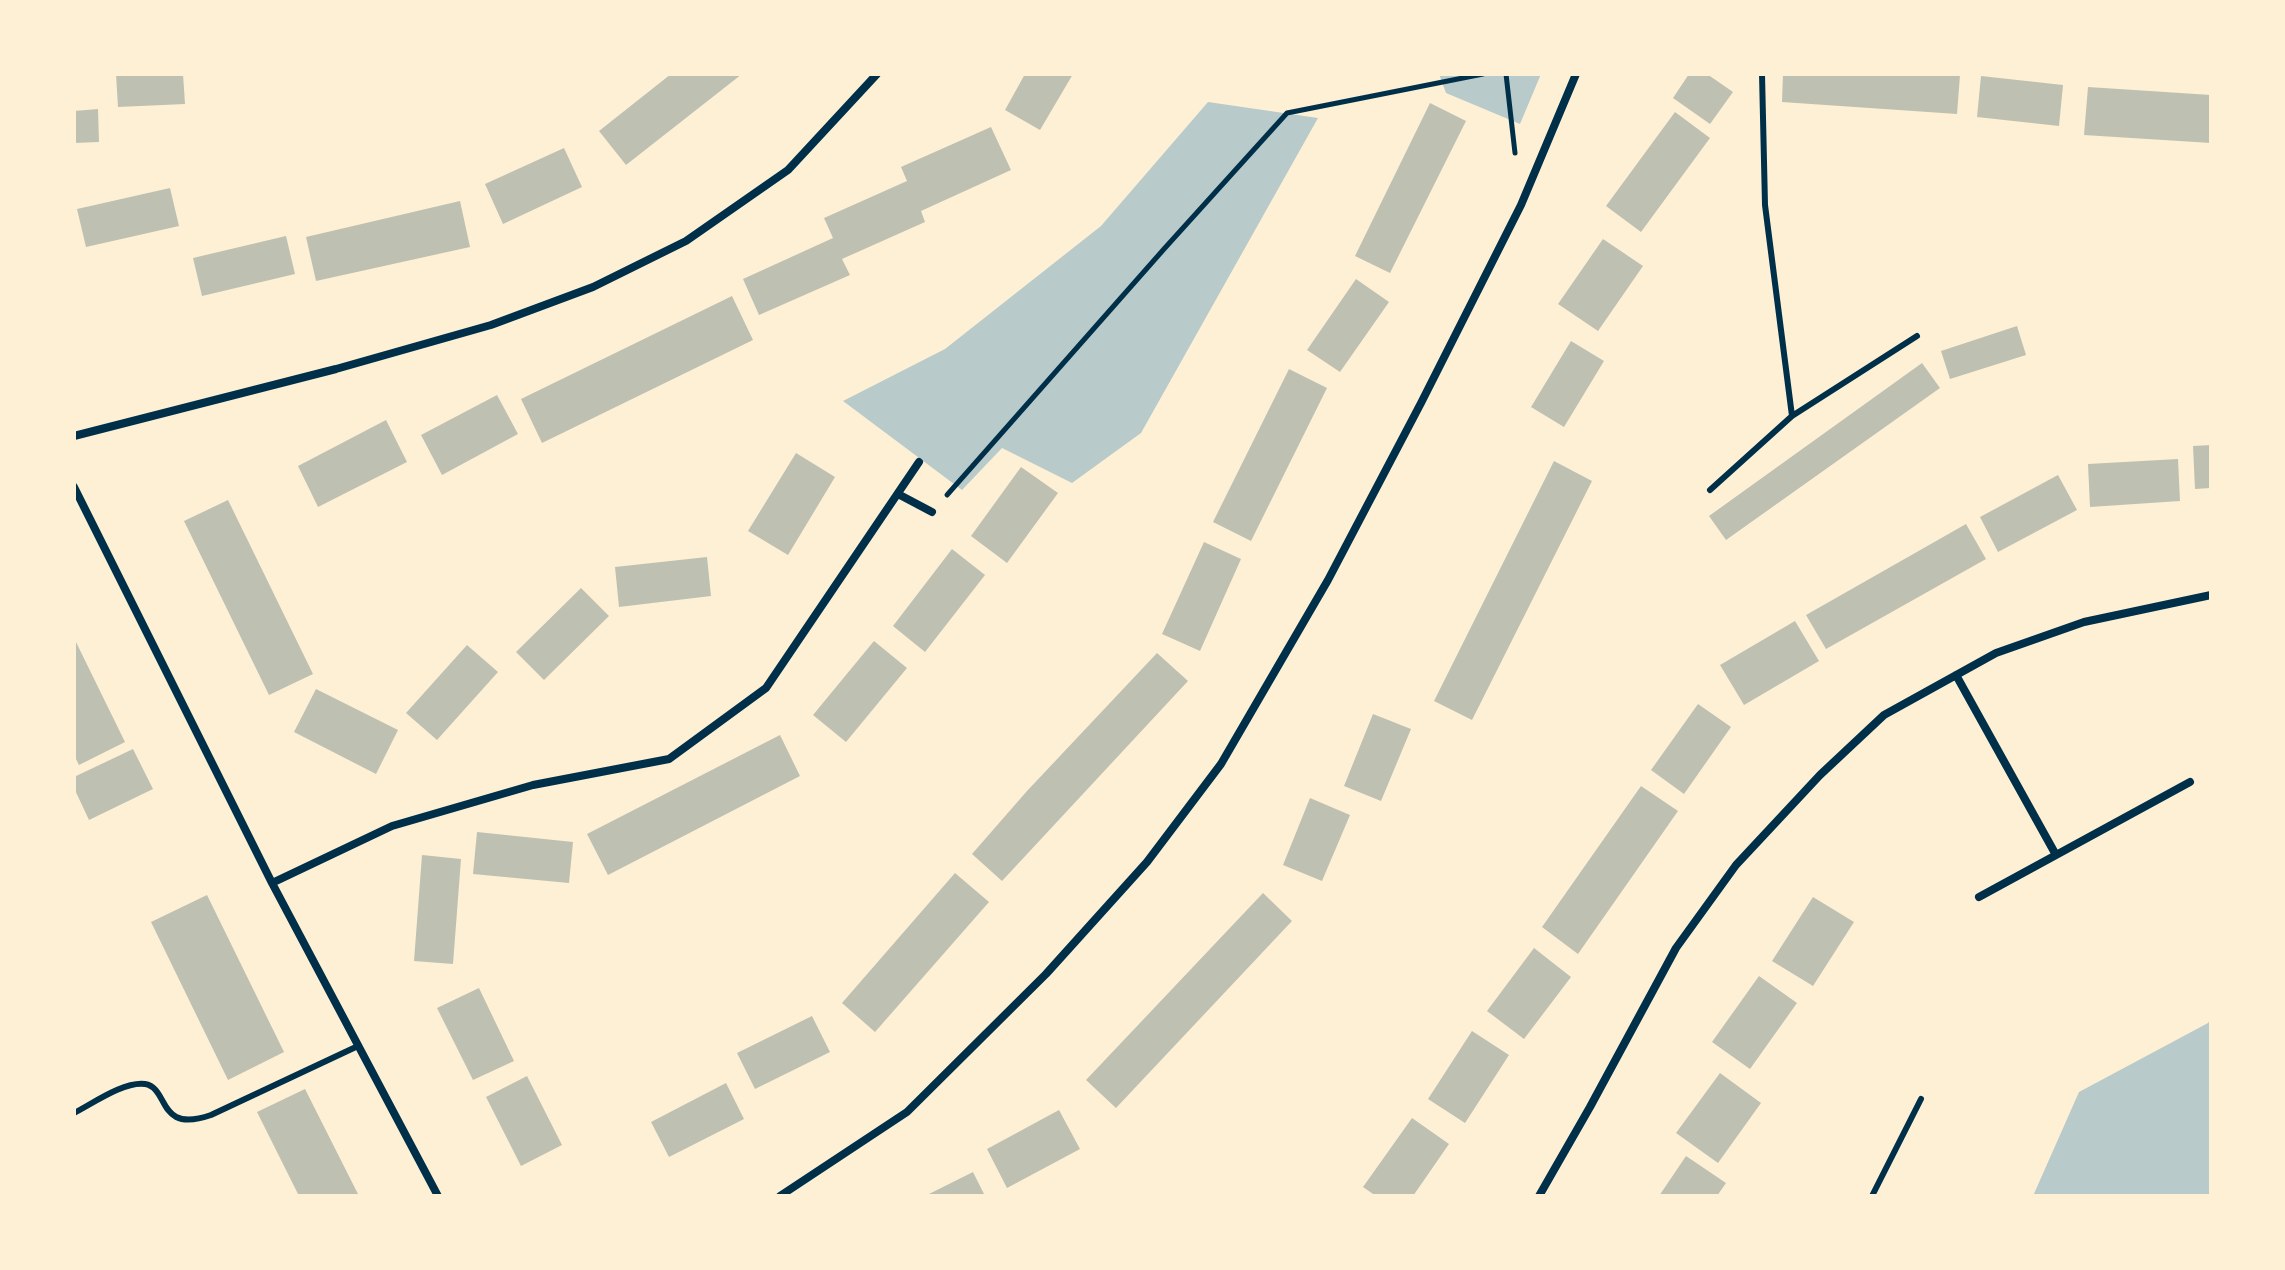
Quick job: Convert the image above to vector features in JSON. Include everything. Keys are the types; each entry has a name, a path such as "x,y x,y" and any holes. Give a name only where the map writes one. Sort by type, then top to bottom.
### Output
{"street":[{"path":"74,436 336,369 491,325 593,287 686,241 788,170 877,74"},
{"path":"780,1196 907,1112 1046,974 1147,862 1221,764 1328,580 1421,403 1521,205 1576,74"},
{"path":"272,883 392,826 533,785 669,759 766,688 919,462"},
{"path":"74,487 272,883 438,1196"},
{"path":"898,494 932,512"},
{"path":"1539,1196 1676,948 1736,865 1820,775 1884,715 1996,653 2084,622 2211,595"},
{"path":"1956,675 2056,855"},
{"path":"1979,897 2190,782"}],"lane":[{"path":"1762,74 1765,205 1792,416"},
{"path":"1710,490 1792,416 1917,336"},
{"path":"74,1113 128,1085 144,1084 151,1087 172,1115 196,1120 358,1046"},
{"path":"1872,1196 1921,1099"}],"path":[{"path":"932,512 1287,113 1483,74"},
{"path":"1506,74 1516,161"}],"shaded area":[{"path":"1439,74 1541,74 1520,124 1446,93"},
{"path":"1208,102 1318,118 1141,433 1072,483 1002,448 962,490 843,401 945,349 1101,226"},
{"path":"2211,1019 2211,1196 2033,1196 2079,1092"}],"building":[{"path":"116,74 183,74 185,104 118,107"},
{"path":"671,74 742,74 626,165 599,131"},
{"path":"1025,74 1073,74 1040,130 1005,110"},
{"path":"1689,74 1707,74 1733,92 1710,124 1673,98"},
{"path":"1783,74 1960,75 1957,114 1782,102"},
{"path":"1981,76 2063,85 2059,126 1977,117"},
{"path":"2088,87 2211,95 2211,143 2084,135"},
{"path":"1430,103 1466,121 1390,273 1355,256"},
{"path":"98,109 99,142 74,143 74,111"},
{"path":"1675,112 1710,138 1641,232 1606,206"},
{"path":"991,127 1011,170 921,211 925,222 842,259 850,275 759,315 743,279 833,238 824,218 907,181 901,167"},
{"path":"564,148 582,187 503,224 485,184"},
{"path":"170,188 179,226 86,247 77,209"},
{"path":"460,201 470,247 316,281 306,237"},
{"path":"286,236 295,274 202,296 193,258"},
{"path":"1603,239 1643,266 1598,331 1558,304"},
{"path":"1356,279 1389,302 1340,372 1307,350"},
{"path":"732,296 753,340 542,443 521,399"},
{"path":"2017,326 2026,355 1950,379 1941,351"},
{"path":"1571,341 1604,361 1564,427 1531,407"},
{"path":"1922,363 1940,388 1726,540 1709,516"},
{"path":"1289,369 1327,388 1251,541 1213,522"},
{"path":"497,395 518,434 442,475 421,435"},
{"path":"386,420 407,462 318,507 298,466"},
{"path":"2211,445 2211,488 2195,489 2193,446"},
{"path":"796,453 835,477 788,555 748,531"},
{"path":"2178,459 2180,501 2090,507 2088,464"},
{"path":"1554,461 1592,481 1472,720 1434,701"},
{"path":"1021,467 1058,493 1007,563 971,536"},
{"path":"2058,475 2077,510 1998,552 1980,517"},
{"path":"228,500 313,674 269,695 184,521"},
{"path":"1966,524 1986,559 1826,649 1806,615"},
{"path":"1204,542 1241,559 1200,651 1162,634"},
{"path":"952,549 985,575 925,652 893,626"},
{"path":"707,557 711,596 619,607 615,567"},
{"path":"581,588 609,616 544,680 516,652"},
{"path":"1795,621 1819,661 1744,705 1720,665"},
{"path":"74,638 125,742 79,765 74,755"},
{"path":"874,641 907,668 846,742 813,715"},
{"path":"467,645 498,672 437,740 406,713"},
{"path":"1157,653 1188,681 1002,881 972,854"},
{"path":"316,689 398,730 376,774 294,732"},
{"path":"1698,704 1731,727 1684,794 1651,770"},
{"path":"1373,714 1411,729 1381,801 1344,786"},
{"path":"780,735 800,776 608,875 587,834"},
{"path":"133,749 153,789 89,820 74,788 74,777"},
{"path":"1641,786 1678,811 1578,954 1542,927"},
{"path":"1310,798 1350,815 1322,881 1283,865"},
{"path":"477,832 573,842 569,883 473,874"},
{"path":"422,855 461,859 453,964 414,961"},
{"path":"955,873 989,902 875,1032 842,1003"},
{"path":"1263,893 1292,921 1116,1108 1086,1080"},
{"path":"207,895 284,1052 228,1080 151,922"},
{"path":"1813,897 1854,922 1813,986 1772,961"},
{"path":"1534,948 1571,977 1524,1039 1487,1011"},
{"path":"1759,976 1797,1003 1750,1069 1712,1042"},
{"path":"479,988 514,1061 473,1080 437,1008"},
{"path":"812,1016 830,1052 755,1089 737,1053"},
{"path":"1472,1031 1509,1055 1465,1123 1428,1099"},
{"path":"1720,1073 1761,1103 1718,1163 1676,1133"},
{"path":"527,1076 562,1145 521,1166 486,1097"},
{"path":"726,1083 744,1119 669,1157 651,1122"},
{"path":"305,1089 359,1196 299,1196 257,1112"},
{"path":"1059,1110 1080,1149 1007,1188 987,1149"},
{"path":"1412,1118 1449,1144 1413,1196 1376,1196 1363,1187"},
{"path":"1686,1156 1726,1183 1717,1196 1659,1196"},
{"path":"973,1172 985,1196 925,1196"}]}
